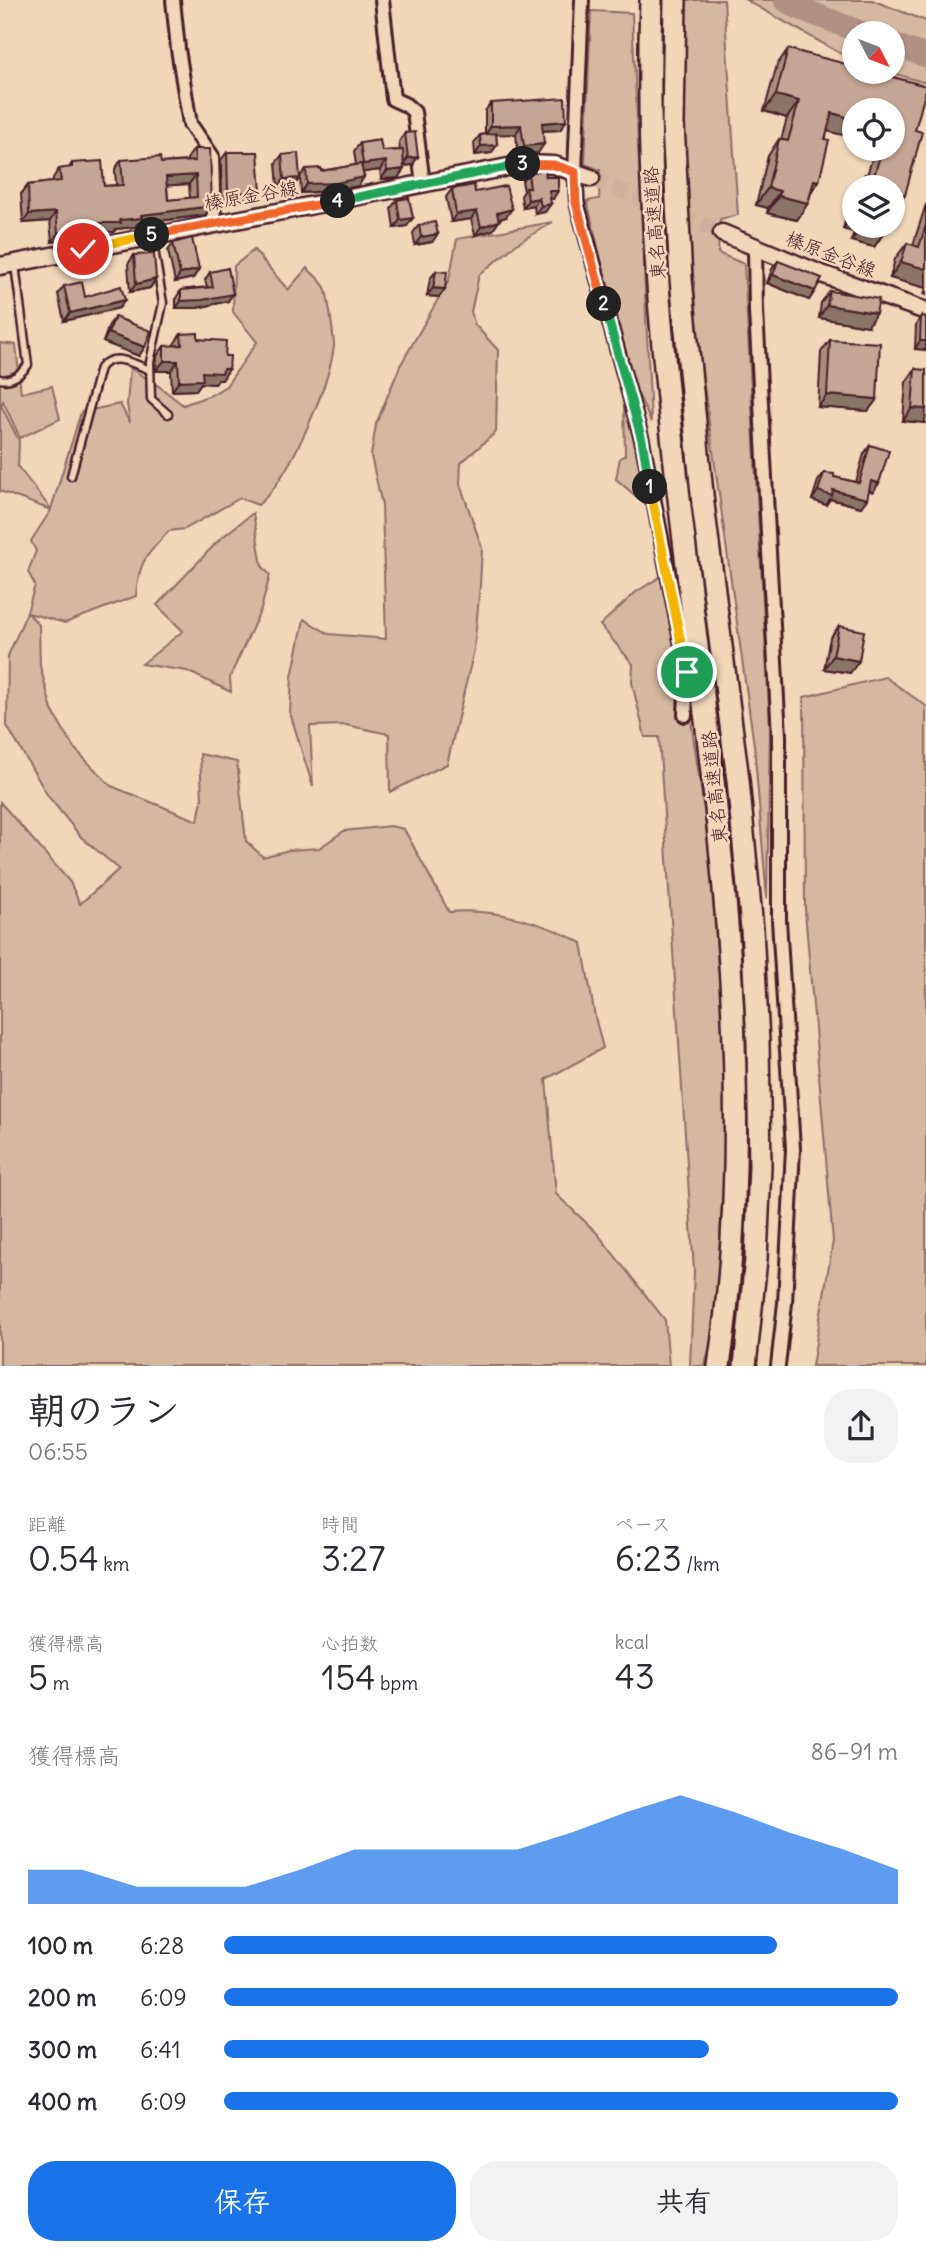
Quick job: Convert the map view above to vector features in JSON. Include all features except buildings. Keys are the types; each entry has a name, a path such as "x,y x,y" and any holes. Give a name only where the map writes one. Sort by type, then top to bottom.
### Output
{"highway":[{"name":"東名高速道路","path":"651,0 649,147 661,327 715,787 733,1015 733,1204 728,1288 719,1366"},
{"name":"東名高速道路","path":"675,1 673,124 681,279 703,504 738,780 752,929 758,1042 760,1166 756,1259 744,1366"}],"main road":[{"name":"榛原金谷線","path":"7,265 524,164 554,165 591,178"},
{"name":"榛原金谷線","path":"722,233 862,289 926,311"}],"street":[{"path":"173,0 190,124 212,156 214,223"},
{"path":"382,0 393,99 414,112 423,184"},
{"path":"582,0 576,203 642,440 687,672 685,715"},
{"path":"755,247 756,311 779,736 779,920 793,1149 785,1303 778,1366"}],"lane":[{"path":"152,235 163,303 150,370 152,399 167,414"},
{"path":"0,379 21,375 28,365 7,265"},
{"path":"71,476 100,368 110,359 118,359 150,370"}],"shaded area":[{"path":"684,0 724,0 738,215 720,219 718,253 744,264 770,726 767,899 754,745 700,358 683,154"},
{"path":"746,0 872,0 926,21 926,83 905,77 905,21 842,21 842,54"},
{"path":"591,11 632,13 651,422 628,372 587,201 599,199 600,170 585,164"},
{"path":"553,222 518,243 479,275 471,312 475,325 498,350 496,432 461,463 460,484 482,548 474,650 447,764 390,792 389,734 346,725 310,726 313,787 290,713 292,677 304,619 329,634 386,639 382,505 371,456 376,424 400,366 449,280 457,239"},
{"path":"254,250 288,290 307,268 325,288 334,346 325,384 306,431 282,476 258,505 240,498 185,529 169,531 145,559 139,574 136,596 65,623 28,613 39,625 40,666 52,710 74,748 111,786 198,821 202,799 200,754 237,762 246,841 263,857 289,850 319,848 344,831 390,826 404,829 449,912 483,912 518,918 582,943 603,1048 546,1079 556,1194 597,1233 665,1320 669,1366 0,1366 0,802 70,882 80,904 119,869 81,837 48,796 7,726 8,656 27,612 35,585 28,572 36,551 31,541 51,510 0,491 0,343 16,345 21,393 52,386 60,419 20,438 3,401 1,405 19,441 18,467 51,509 81,412 120,404 130,423 127,404 130,368 183,405 211,395 226,386 257,342 233,312 234,266"},
{"path":"624,399 644,465 645,504 616,479 620,458 625,455"},
{"path":"253,513 262,566 270,575 261,609 230,677 231,692 187,671 142,664 183,631 157,605 221,538"},
{"path":"660,577 686,686 710,852 728,1103 715,1324 705,1366 690,1366 694,1271 659,737 645,737 632,683 633,664 600,625 636,592"},
{"path":"885,677 926,706 926,1366 812,1366 833,1241 805,911 804,697"}],"waterway":[{"path":"785,0 842,25"},
{"path":"905,49 926,56"}],"tunnel":[{"path":"591,178 722,233"}],"route":[{"path":"83,249 524,164 554,165 575,172 576,203 642,440 687,672"}]}
